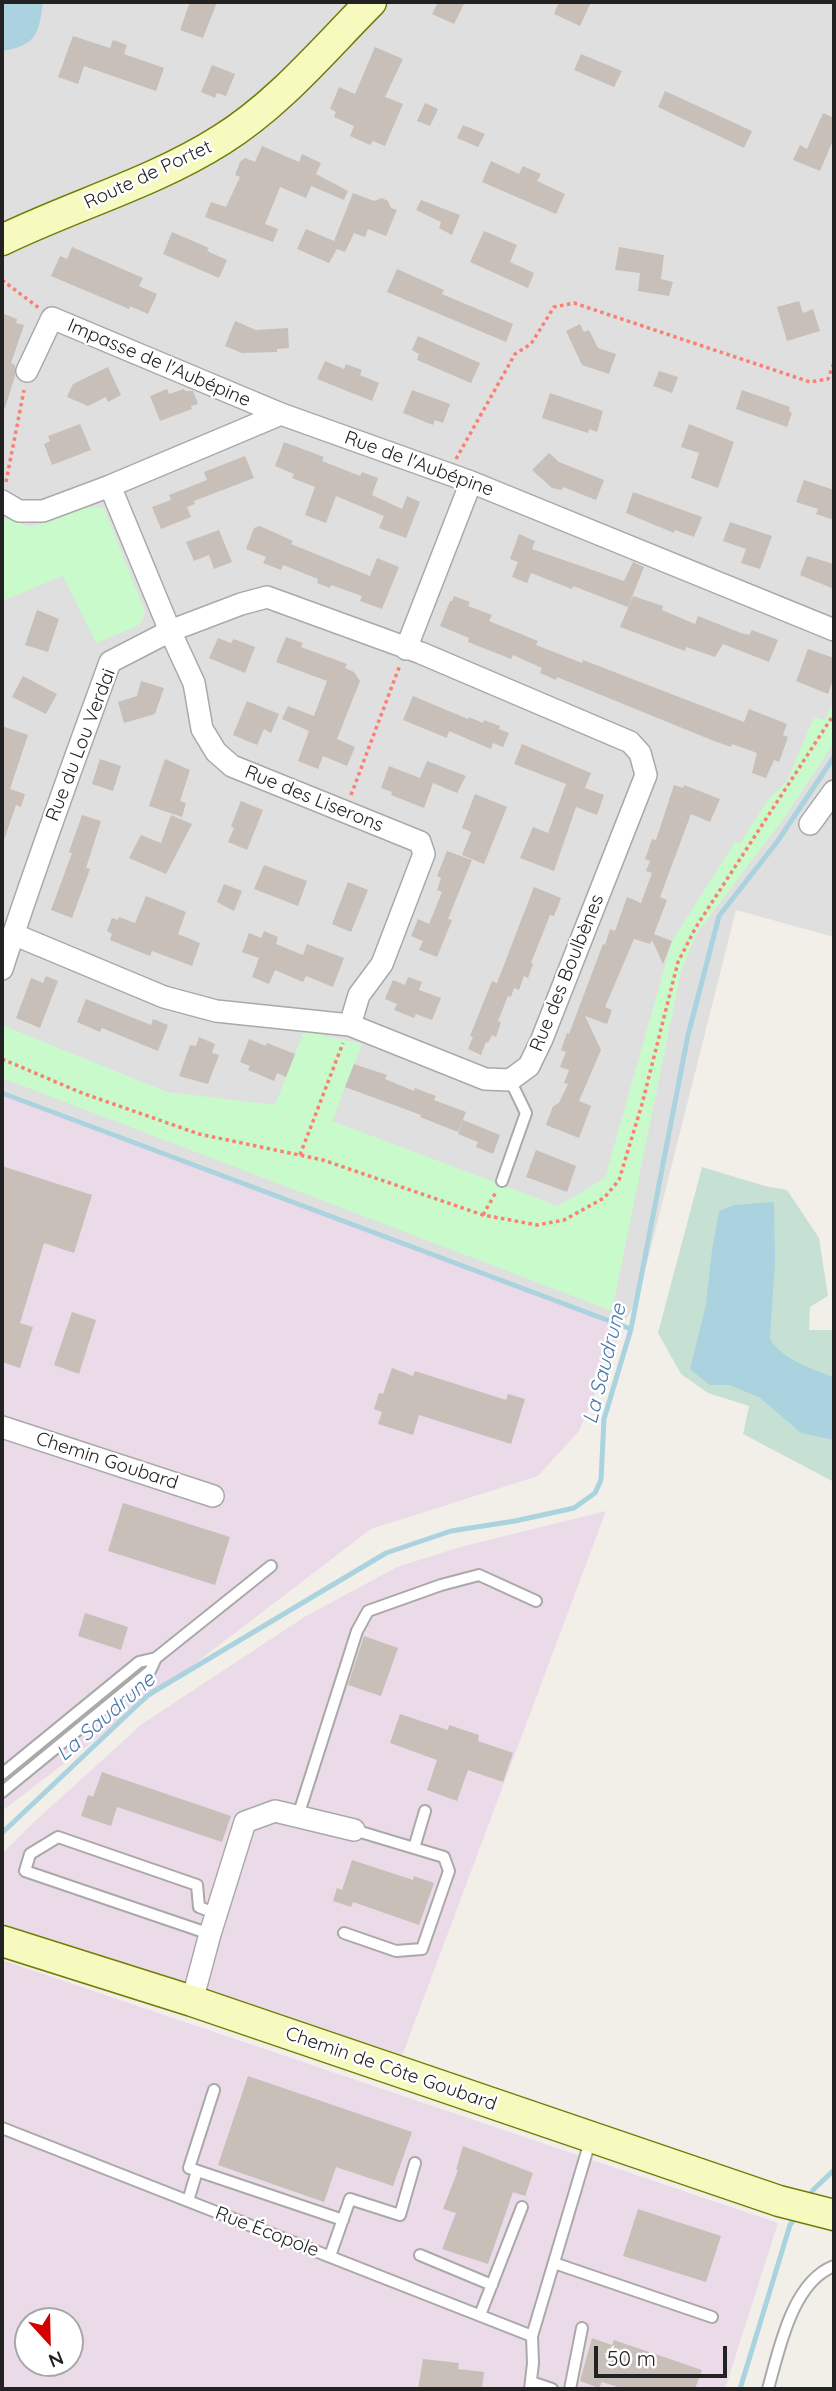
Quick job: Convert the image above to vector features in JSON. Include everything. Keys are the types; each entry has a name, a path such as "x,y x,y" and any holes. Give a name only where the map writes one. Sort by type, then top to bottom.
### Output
{"main road":[{"name":"Route de Portet","path":"2,240 146,178 222,139 276,97 371,2"},
{"name":"Chemin de Côte Goubard","path":"2,1941 192,2001 784,2202 831,2214"}],"street":[{"name":"Impasse de l'Aubépine","path":"27,371 52,318 281,414"},
{"name":"Rue de l'Aubépine","path":"281,414 461,479 834,630"},
{"path":"2,502 19,510 43,511 110,486 281,414"},
{"path":"414,651 461,479"},
{"name":"Rue des Liserons","path":"110,486 194,683 202,729 216,752 232,766 420,842 424,853 382,964 359,995 350,1025"},
{"name":"Rue du Lou Verdai","path":"2,969 45,839 110,662 170,631 267,597 414,651"},
{"name":"Rue des Boulbènes","path":"414,651 631,741 640,753 646,775 542,1039 529,1066 510,1080"},
{"path":"810,824 834,791"},
{"path":"13,934 164,997 216,1011 350,1025 485,1079 510,1080"},
{"name":"Chemin Goubard","path":"2,1427 213,1496"},
{"path":"192,2001 200,1931 246,1822 275,1811 354,1830"}],"lane":[{"path":"502,1181 526,1113 510,1080"},
{"path":"2,1774 139,1662 156,1658 271,1566"},
{"path":"298,1816 318,1771 356,1631 368,1611 441,1585 479,1575 536,1601"},
{"path":"2,1792 150,1671 156,1658"},
{"path":"414,1848 425,1811"},
{"path":"344,1933 396,1951 422,1949 449,1871 443,1857 354,1830"},
{"path":"200,1931 24,1871 30,1854 58,1837 197,1885 208,1910"},
{"path":"214,2090 189,2168 343,2220"},
{"name":"Rue Écopole","path":"2,2128 532,2336"},
{"path":"552,2389 530,2386 532,2336 592,2138"},
{"path":"330,2256 350,2199 400,2215 415,2163"},
{"path":"188,2201 197,2171"},
{"path":"480,2315 522,2207"},
{"path":"421,2255 492,2285"},
{"path":"554,2263 712,2317"},
{"path":"768,2389 787,2325 808,2285 834,2266"},
{"path":"570,2389 582,2328"}],"path":[{"path":"2,280 52,318"},
{"path":"461,479 456,457 515,354 531,344 554,307 574,303 810,382 828,379 834,363"},
{"path":"2,502 27,371"},
{"path":"345,810 414,651"},
{"path":"2,1059 82,1093 199,1134 323,1160 483,1215 537,1225 564,1220 604,1198 619,1180 642,1104 678,962 709,906 834,715"},
{"path":"300,1155 350,1025"},
{"path":"483,1215 502,1181"}],"shaded area":[{"path":"2,2 834,2 834,937 736,910 638,1299 622,1325 2,1090"},
{"path":"2,1090 622,1325 579,1431 538,1476 371,1529 2,1811"},
{"path":"606,1511 402,2056 2,1925 2,1854 142,1724 306,1616 397,1567 460,1547"},
{"path":"2,1960 778,2223 725,2389 2,2389"}],"green space":[{"path":"89,507 104,508 145,612 140,625 96,643 63,576 2,601 2,520 7,519 31,527"},
{"path":"834,700 834,743 785,817 697,933 681,971 612,1311 2,1078 2,1025 167,1092 275,1105 304,1031 362,1044 332,1121 558,1206 605,1178 672,941 735,842 740,843 768,800 787,781 814,717 825,720"},
{"path":"702,1167 787,1190 819,1238 828,1296 810,1307 809,1330 834,1330 834,1482 743,1434 749,1406 708,1393 681,1374 658,1333"}],"water":[{"path":"2,2 43,2 34,37 22,46 2,51"},
{"path":"774,1203 775,1262 770,1338 788,1357 834,1377 834,1440 801,1433 759,1397 729,1385 710,1385 690,1369 706,1304 719,1211 734,1205"}],"building":[{"path":"190,2 217,2 203,38 180,30"},
{"path":"438,2 465,2 454,24 432,14"},
{"path":"559,2 591,2 580,26 554,14"},
{"path":"73,36 110,48 113,40 127,45 124,54 164,68 156,91 84,66 78,84 58,77"},
{"path":"375,47 403,59 385,97 403,104 385,146 373,141 370,145 350,136 354,126 334,117 336,112 330,109 339,87 355,94"},
{"path":"581,54 622,71 614,87 574,70"},
{"path":"212,65 235,74 226,96 217,93 215,98 201,92"},
{"path":"665,91 752,131 744,148 658,107"},
{"path":"425,103 438,109 430,126 417,121"},
{"path":"823,113 834,118 834,138 820,171 793,160 800,145 807,149"},
{"path":"463,125 485,134 478,147 457,138"},
{"path":"262,146 299,162 302,154 321,163 316,174 348,191 344,200 311,186 306,198 280,187 265,224 278,229 273,242 205,217 211,202 226,207 240,177 235,175 240,162 245,158 255,162"},
{"path":"491,161 519,174 523,166 541,174 537,181 565,194 556,214 482,182"},
{"path":"353,193 374,201 382,198 388,201 391,208 397,210 386,236 368,229 365,237 354,233 345,252 337,249 329,263 297,249 306,229 334,241"},
{"path":"421,200 460,215 452,235 439,228 441,222 416,210"},
{"path":"484,231 517,245 510,262 534,273 528,288 470,262"},
{"path":"172,232 209,248 207,251 227,260 219,278 163,254"},
{"path":"72,247 143,278 139,286 157,294 148,314 130,306 129,309 51,276 60,256 67,259"},
{"path":"619,247 664,255 661,279 673,282 669,296 638,291 640,273 615,270"},
{"path":"397,269 444,290 442,294 513,324 506,342 387,292"},
{"path":"799,301 803,313 813,309 820,331 787,341 777,307"},
{"path":"2,313 24,325 11,363 15,365 15,376 5,408 2,407"},
{"path":"235,321 256,330 288,328 289,348 277,349 277,352 242,353 225,346"},
{"path":"580,324 584,332 589,330 598,348 616,354 609,374 582,365 566,331"},
{"path":"418,336 480,363 471,383 417,360 419,354 412,350"},
{"path":"325,361 344,369 346,364 362,370 360,375 379,383 372,401 317,379"},
{"path":"108,367 121,395 108,402 106,397 88,406 67,397 73,384"},
{"path":"659,371 678,377 672,393 653,386"},
{"path":"167,389 169,394 184,389 193,391 198,404 191,406 192,409 160,421 150,396"},
{"path":"412,390 450,404 443,423 435,420 433,425 403,413"},
{"path":"742,390 790,407 789,411 792,413 787,427 736,409"},
{"path":"550,393 603,411 597,432 589,429 588,433 542,418"},
{"path":"80,424 91,450 52,465 44,444 50,441 48,436"},
{"path":"689,424 734,442 718,488 691,478 699,453 681,447"},
{"path":"284,442 324,457 322,461 360,476 362,472 378,478 372,495 402,509 407,496 420,502 406,538 379,528 384,516 336,496 326,523 305,515 315,487 292,478 294,474 275,466"},
{"path":"549,453 559,462 604,480 596,500 563,487 562,490 552,488 532,470"},
{"path":"245,456 254,478 194,501 195,504 187,507 191,517 161,529 152,507 171,500 169,495 207,480 204,472"},
{"path":"804,480 834,490 834,520 816,514 818,509 796,502"},
{"path":"633,492 702,517 694,537 675,530 674,533 626,513"},
{"path":"730,522 772,536 760,569 741,563 746,549 723,541"},
{"path":"260,526 293,541 291,544 370,576 377,558 399,567 382,609 360,601 362,596 317,583 318,579 283,565 281,570 263,563 266,557 246,549 254,528"},
{"path":"219,530 232,562 214,569 209,555 194,561 186,542"},
{"path":"519,534 535,541 532,549 624,581 633,562 644,567 628,607 531,573 527,583 512,577 518,562 510,559"},
{"path":"807,556 834,564 834,589 800,575"},
{"path":"454,596 470,602 468,606 492,615 489,621 538,641 536,645 582,663 583,660 744,722 749,709 787,724 783,735 788,737 779,762 774,760 766,778 752,773 757,753 714,741 557,677 556,680 540,673 542,668 513,655 511,659 468,642 469,638 440,626"},
{"path":"633,596 663,606 662,610 695,624 698,616 741,633 749,635 752,630 778,640 769,662 723,644 715,657 686,647 685,651 620,627"},
{"path":"37,610 59,619 48,652 25,645"},
{"path":"286,637 303,643 301,647 347,664 345,668 354,672 360,681 337,739 355,747 347,766 323,756 318,769 298,761 309,731 282,719 288,706 314,716 327,681 276,662"},
{"path":"218,638 231,643 234,639 255,647 245,673 209,658"},
{"path":"808,649 834,658 834,677 828,694 796,681"},
{"path":"23,676 57,694 46,714 12,697"},
{"path":"141,681 164,688 155,714 124,723 118,702 137,696"},
{"path":"413,696 468,719 469,717 483,723 484,720 500,726 499,729 509,733 503,747 493,743 491,749 449,731 447,738 403,720"},
{"path":"247,701 279,714 271,733 264,729 257,745 233,735"},
{"path":"2,726 28,735 10,789 25,794 21,807 16,805 4,840 2,840"},
{"path":"522,744 591,773 585,788 604,795 597,815 576,807 554,871 520,858 533,827 548,833 566,784 514,764"},
{"path":"100,759 121,766 113,791 92,784"},
{"path":"165,759 190,770 180,801 186,803 182,817 149,806"},
{"path":"427,761 466,776 457,793 433,783 424,808 391,795 392,792 381,788 389,766 420,778"},
{"path":"674,785 683,788 684,785 720,799 710,822 691,814 660,897 667,900 654,934 672,941 663,964 652,940 650,944 634,939 605,1007 612,1010 607,1024 585,1016 601,1050 579,1101 591,1106 579,1138 546,1125 553,1106 559,1103 568,1084 564,1083 569,1070 560,1067 566,1052 561,1050 603,944 605,945 610,929 615,931 627,897 641,903 652,873 646,871 650,861 645,859 652,839 656,840"},
{"path":"475,794 507,807 484,864 462,855 471,832 462,828"},
{"path":"241,801 263,810 247,850 228,842"},
{"path":"82,815 101,821 86,868 90,869 72,918 51,910 72,853 69,852"},
{"path":"171,815 192,824 166,874 129,858 141,835 161,843"},
{"path":"447,851 472,860 448,919 452,920 437,957 419,950 423,941 411,936 418,919 429,924 442,892 437,890 441,878 437,876"},
{"path":"264,865 307,881 298,906 254,889"},
{"path":"348,882 368,890 351,932 332,924"},
{"path":"224,884 242,891 234,911 217,902"},
{"path":"534,887 561,898 554,916 550,915 531,963 533,964 528,978 524,976 519,990 514,988 511,997 508,996 498,1021 501,1022 496,1037 492,1035 488,1043 486,1042 481,1055 468,1049 473,1037 470,1036 492,981 497,983"},
{"path":"146,896 186,912 178,934 200,943 192,966 152,951 150,956 110,940 112,934 107,931 112,918 118,920 119,917 135,923"},
{"path":"264,931 278,937 276,944 303,955 307,944 344,958 333,987 306,976 303,982 275,970 269,984 252,977 259,958 242,952 249,933 261,938"},
{"path":"46,976 58,981 40,1028 16,1018 31,978 43,983"},
{"path":"408,977 422,982 419,990 441,998 432,1020 416,1014 414,1018 394,1010 397,1004 385,999 393,980 405,985"},
{"path":"86,999 151,1025 153,1019 168,1025 158,1051 102,1028 100,1032 77,1022"},
{"path":"199,1037 215,1044 212,1053 219,1055 208,1084 179,1076 190,1045 196,1046"},
{"path":"249,1039 295,1054 286,1077 277,1073 274,1081 248,1070 250,1066 240,1062"},
{"path":"354,1064 387,1075 385,1079 414,1091 415,1088 436,1096 434,1100 466,1112 458,1132 420,1117 421,1115 345,1087"},
{"path":"463,1120 500,1135 493,1154 476,1147 478,1142 458,1134"},
{"path":"536,1150 576,1166 567,1192 526,1177"},
{"path":"2,1166 92,1195 74,1253 44,1243 20,1323 33,1327 20,1368 2,1362"},
{"path":"72,1312 96,1320 79,1374 54,1365"},
{"path":"392,1368 413,1376 415,1371 506,1400 508,1394 525,1399 511,1444 419,1415 413,1435 378,1424 382,1412 374,1409 379,1393 383,1394"},
{"path":"123,1503 230,1537 215,1585 108,1551"},
{"path":"85,1613 128,1627 121,1650 78,1636"},
{"path":"364,1636 398,1648 381,1696 348,1685"},
{"path":"400,1714 448,1730 449,1725 479,1735 478,1741 513,1753 503,1782 468,1770 457,1801 427,1790 437,1760 390,1743"},
{"path":"102,1772 231,1816 222,1842 117,1807 111,1826 81,1816 88,1795 93,1797"},
{"path":"352,1860 413,1880 414,1876 434,1883 419,1925 353,1902 351,1907 333,1901 337,1888 342,1890"},
{"path":"248,2076 412,2132 393,2186 336,2167 324,2202 218,2165"},
{"path":"463,2146 533,2173 525,2196 513,2192 488,2264 442,2249 456,2213 443,2209 458,2170"},
{"path":"638,2209 721,2236 706,2282 623,2256"},
{"path":"592,2338 612,2345 614,2340 702,2370 695,2389 624,2389 602,2382 599,2388 580,2381"},
{"path":"423,2359 459,2363 458,2369 484,2372 482,2389 418,2389"}],"waterway":[{"name":"La Saudrune","path":"2,1833 148,1695 386,1553 451,1531 574,1508 595,1493 601,1480 604,1419 631,1329 688,1035 719,916 777,842 834,757"},
{"path":"2,1093 631,1329"},
{"path":"808,2198 834,2170"},
{"path":"740,2389 790,2225 797,2215"}]}
